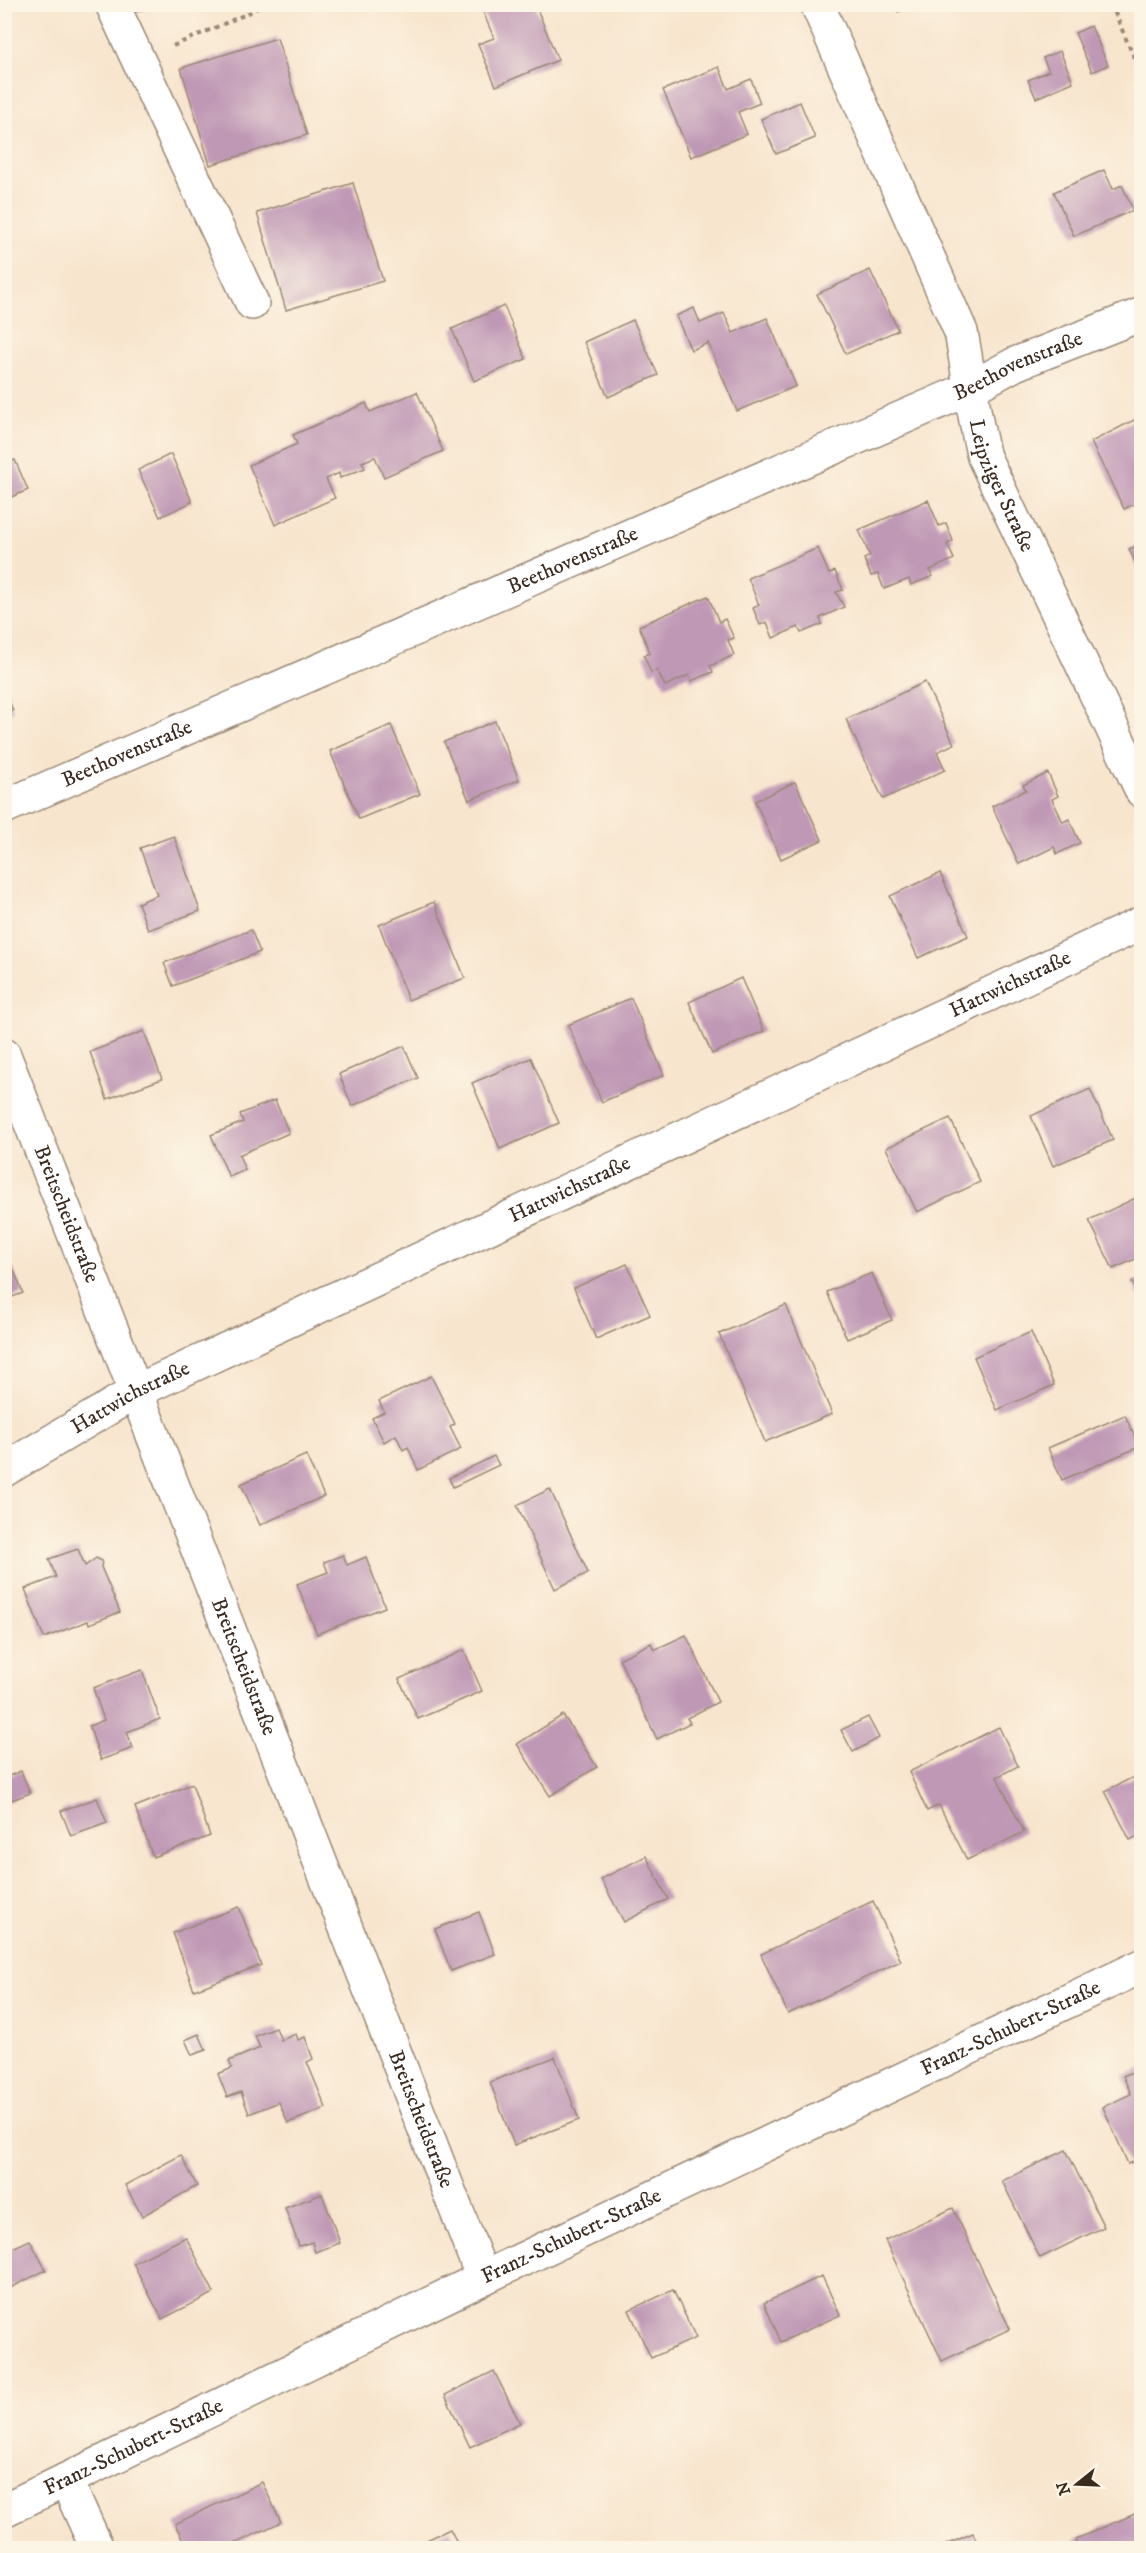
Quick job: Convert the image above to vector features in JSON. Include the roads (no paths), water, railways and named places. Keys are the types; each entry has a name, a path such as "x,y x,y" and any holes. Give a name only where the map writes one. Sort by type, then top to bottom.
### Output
{"street":[{"path":"112,4 252,303"},
{"name":"Leipziger Straße","path":"818,4 961,332 974,417 984,457 1142,791"},
{"name":"Beethovenstraße","path":"4,807 971,388 1015,364 1142,314"},
{"name":"Hattwichstraße","path":"4,1470 135,1392 1142,923"},
{"name":"Breitscheidstraße","path":"4,1055 483,2278"},
{"name":"Franz-Schubert-Straße","path":"4,2510 483,2278 1142,1966"},
{"path":"66,2480 97,2548"}]}
